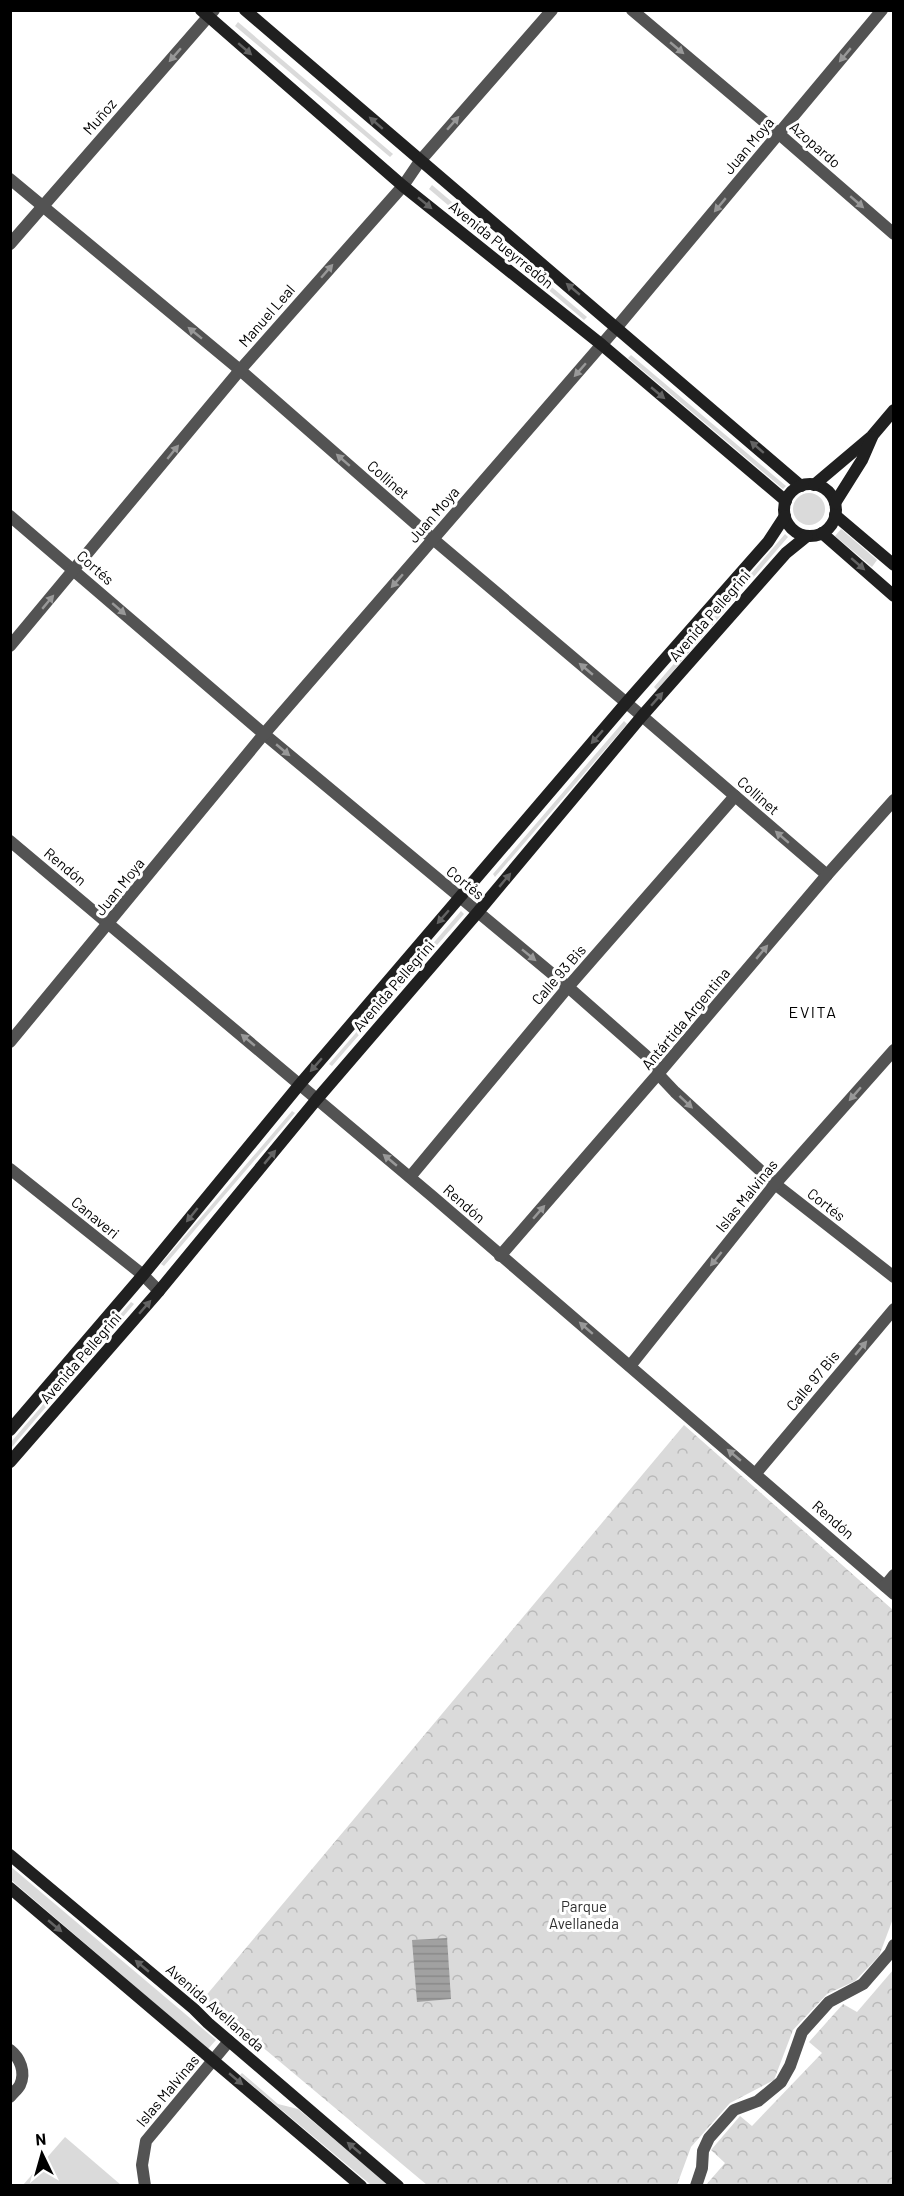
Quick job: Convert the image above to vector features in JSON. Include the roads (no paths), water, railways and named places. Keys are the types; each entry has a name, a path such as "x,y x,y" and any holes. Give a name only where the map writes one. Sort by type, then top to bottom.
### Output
{"main road":[{"name":"Avenida Pueyrredón","path":"245,10 420,161 807,485"},
{"name":"Avenida Pueyrredón","path":"208,13 403,186 602,345 786,501"},
{"path":"872,436 862,460 835,509 829,528 822,533 807,536 791,528 785,516 786,501 794,490 807,485 872,436 894,410"},
{"path":"807,485 826,489 835,509 894,565"},
{"name":"Avenida Pellegrini","path":"10,1430 300,1084 626,703 768,542 785,516"},
{"path":"822,533 892,592"},
{"name":"Avenida Pellegrini","path":"10,1462 159,1291 317,1099 642,716 786,553 807,536"},
{"name":"Avenida Avellaneda","path":"10,1855 194,2009 398,2186"},
{"path":"10,1888 361,2186"}],"street":[{"name":"Manuel Leal","path":"10,646 75,571 240,370 403,186 420,161 552,10"},
{"name":"Azopardo","path":"632,10 894,234"},
{"name":"Juan Moya","path":"10,1042 264,734 602,345 882,10"},
{"name":"Muñoz","path":"10,244 208,13"},
{"name":"Collinet","path":"10,179 240,370 433,539 826,875"},
{"name":"Cortés","path":"10,516 264,734 568,987 652,1061 658,1074 675,1092 775,1184 894,1277"},
{"name":"Calle 93 Bis","path":"410,1176 568,987 735,796"},
{"name":"Antártida Argentina","path":"500,1256 826,875 894,800"},
{"name":"Rendón","path":"10,842 410,1176 889,1590"},
{"name":"Islas Malvinas","path":"630,1366 775,1184 894,1050"},
{"name":"Canaveri","path":"10,1169 159,1291"},
{"name":"Calle 97 Bis","path":"756,1473 894,1309"},
{"path":"889,1590 894,1575"},
{"path":"696,2186 702,2168 703,2151 709,2138 720,2124 734,2110 758,2101 781,2082 790,2067 802,2032 829,2002 863,1984 890,1953 894,1945"},
{"name":"Islas Malvinas","path":"145,2186 142,2165 146,2141 230,2042"},
{"path":"10,2097 20,2085 22,2067 14,2053"}],"district":[{"name":"EVITA","path":"813,1012"}],"park label":[{"name":"Parque Avellaneda","path":"584,1916"}]}
